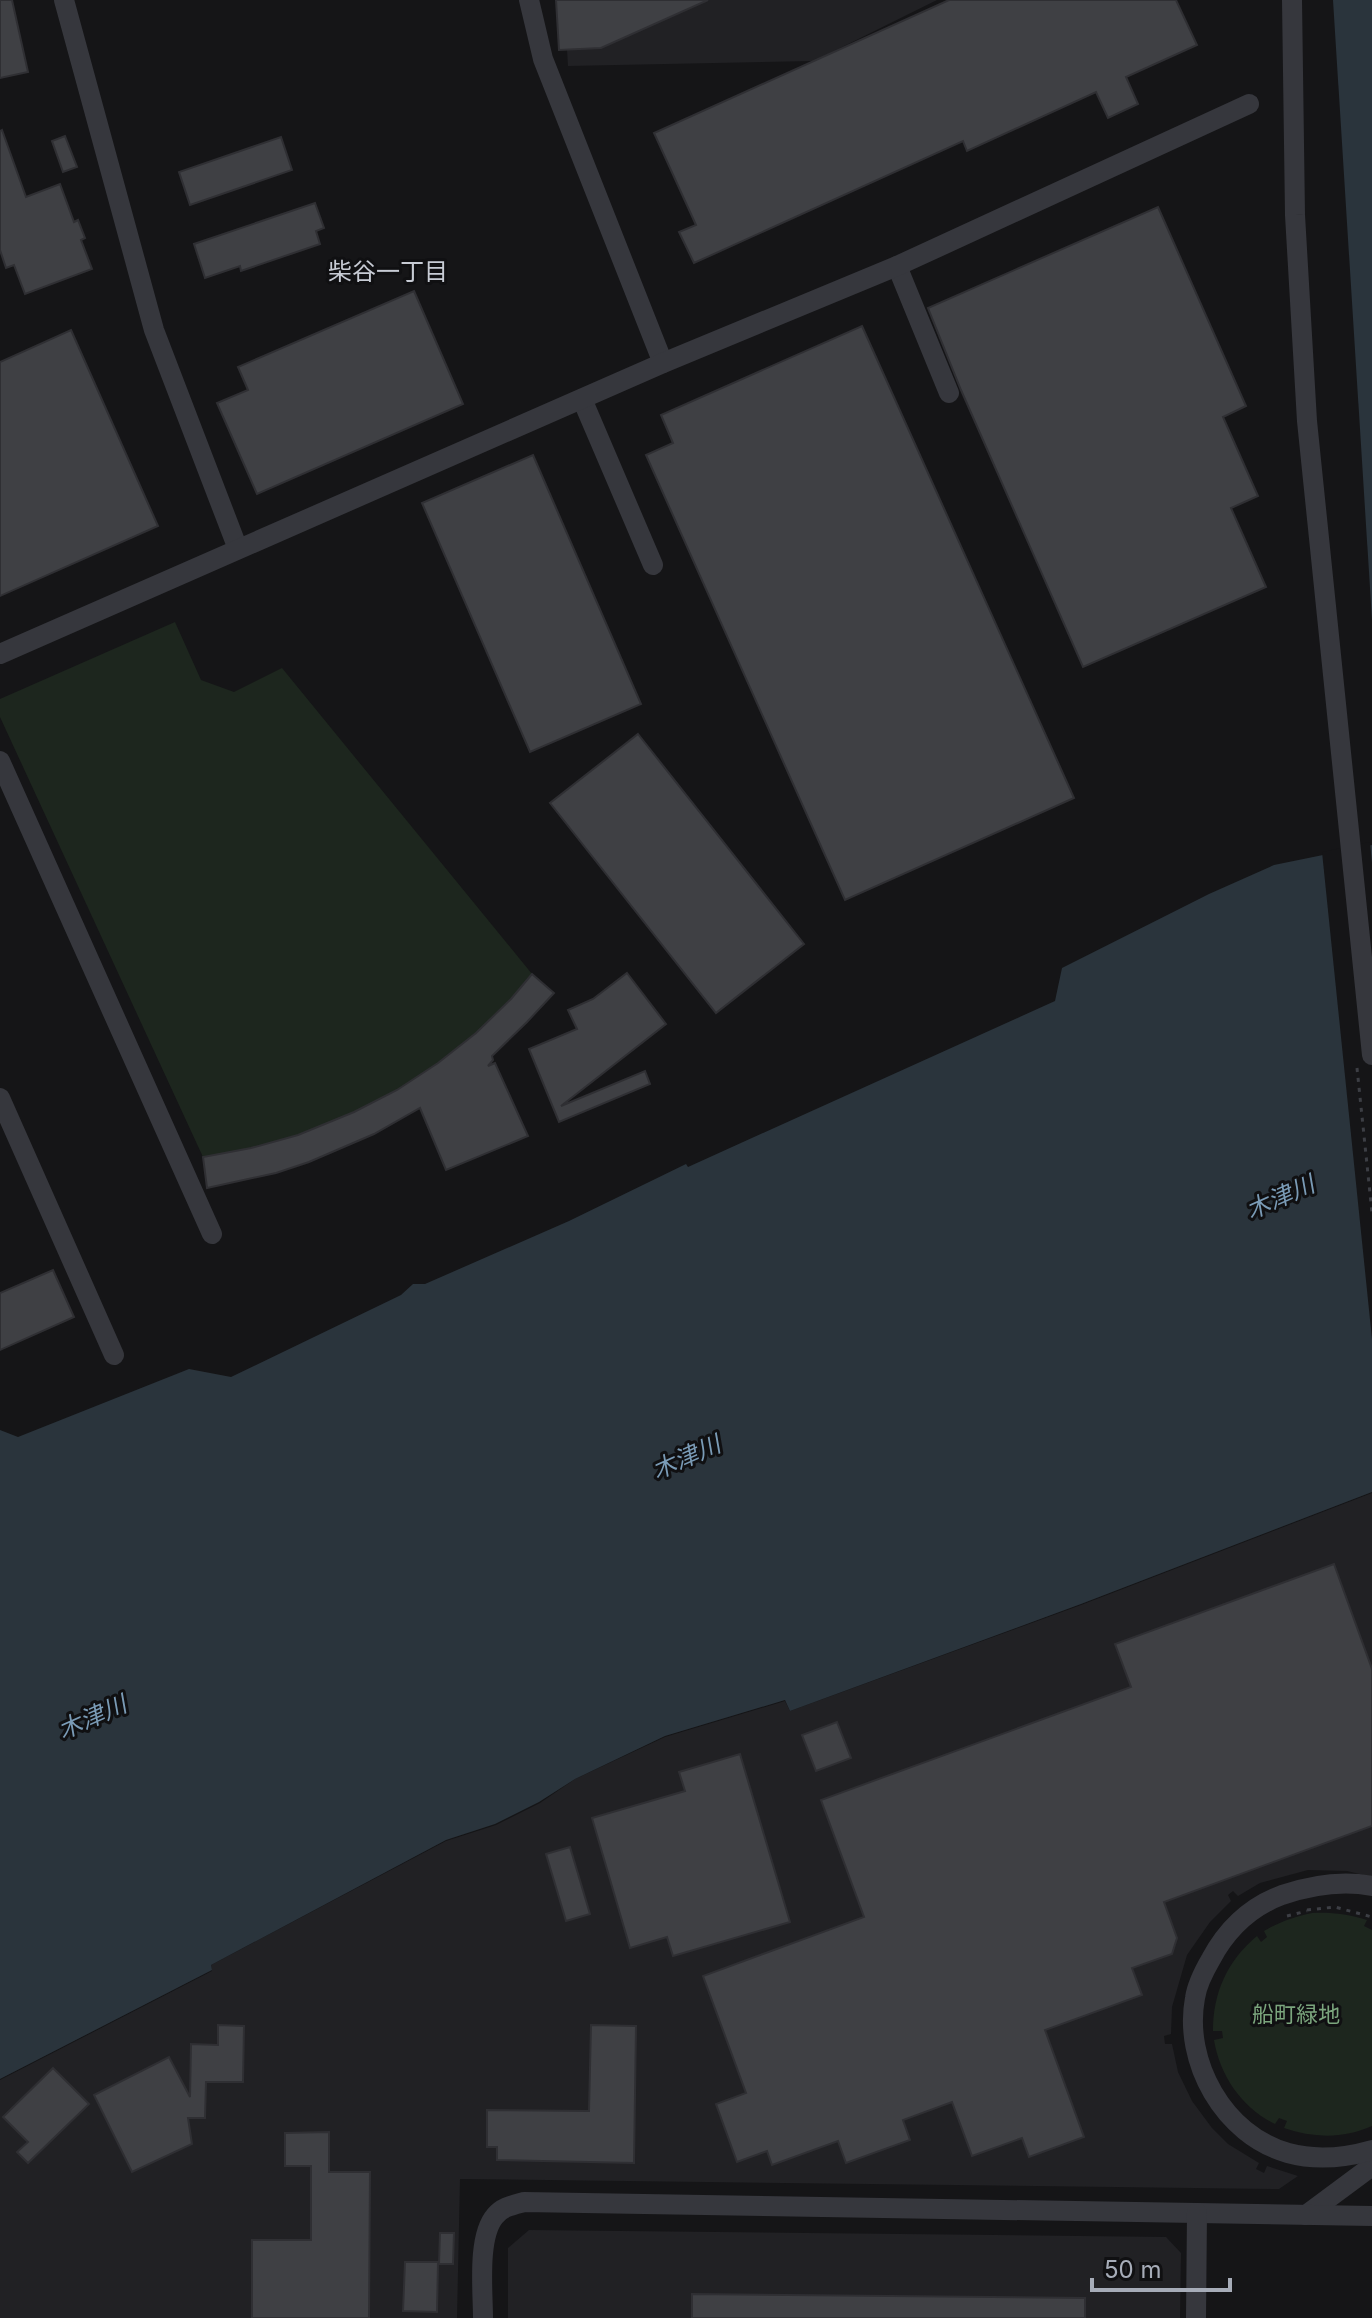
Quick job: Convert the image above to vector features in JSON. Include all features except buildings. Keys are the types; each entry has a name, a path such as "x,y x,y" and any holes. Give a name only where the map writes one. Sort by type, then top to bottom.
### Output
{"street":[{"path":"64,0 154,330 238,549"},
{"path":"529,0 543,59 663,363"},
{"path":"1292,0 1296,227 1306,406 1372,1055"},
{"path":"0,654 663,363 897,266 1249,104"},
{"path":"897,266 949,393"},
{"path":"582,399 653,565"},
{"path":"0,761 212,1234"},
{"path":"0,1098 114,1355"},
{"path":"1372,1890 1334,1883 1294,1891 1274,1898 1237,1922 1222,1938 1203,1972 1195,1997 1193,2024 1197,2052 1216,2100 1263,2143 1315,2158 1344,2158 1372,2153"},
{"path":"1372,1890 1320,1892 1272,1906 1235,1929 1220,1946 1202,1979 1193,2005 1191,2032 1203,2085 1214,2107 1244,2138 1285,2160 1313,2165 1342,2165 1372,2153"},
{"path":"1306,2215 1372,2166"},
{"path":"483,2318 487,2229 495,2215 508,2206 524,2202 1372,2216"},
{"path":"1196,2318 1197,2213"}],"path":[{"path":"1364,1915 1348,1910 1323,1908 1283,1916 1313,1909 1335,1908 1372,1917"}],"shaded area":[{"path":"564,0 937,0 814,61 568,66"},
{"path":"1372,1493 1372,1877 1347,1871 1308,1870 1260,1883 1238,1896 1233,1891 1228,1895 1231,1901 1210,1922 1187,1955 1172,2007 1171,2034 1164,2036 1165,2044 1172,2044 1178,2072 1192,2101 1212,2128 1228,2144 1259,2163 1256,2169 1264,2173 1267,2166 1298,2176 1279,2189 460,2179 457,2318 0,2318 0,2080 212,1971 211,1965 446,1841 496,1825 540,1803 575,1779 665,1737 785,1701 790,1711 1081,1605"},
{"path":"529,2230 1166,2237 1181,2253 1180,2318 508,2318 508,2248"}],"green space":[{"path":"175,622 201,680 234,692 282,668 532,974 484,1026 456,1050 396,1090 298,1135 203,1157 0,717 0,699"},
{"name":"船町緑地","path":"1312,1913 1360,1918 1367,1920 1364,1926 1372,1930 1372,2126 1339,2135 1317,2135 1284,2128 1287,2121 1279,2118 1275,2124 1252,2109 1227,2078 1214,2040 1223,2038 1222,2031 1213,2031 1216,2004 1224,1979 1237,1956 1257,1936 1261,1942 1267,1937 1264,1931"}],"water":[{"path":"1333,0 1372,0 1372,620"},
{"name":"木津川","path":"1372,845 1372,1492 790,1711 785,1700 665,1736 575,1779 495,1824 446,1840 211,1965 212,1970 0,2079 0,1430 18,1437 189,1369 231,1377 401,1295 413,1284 425,1284 569,1221 686,1164 688,1167 1055,1001 1062,968 1209,894 1274,865"}],"pier":[{"path":"1370,842 1372,863 1372,1339 1322,852"}],"district":[{"name":"柴谷一丁目","path":"388,271"}]}
